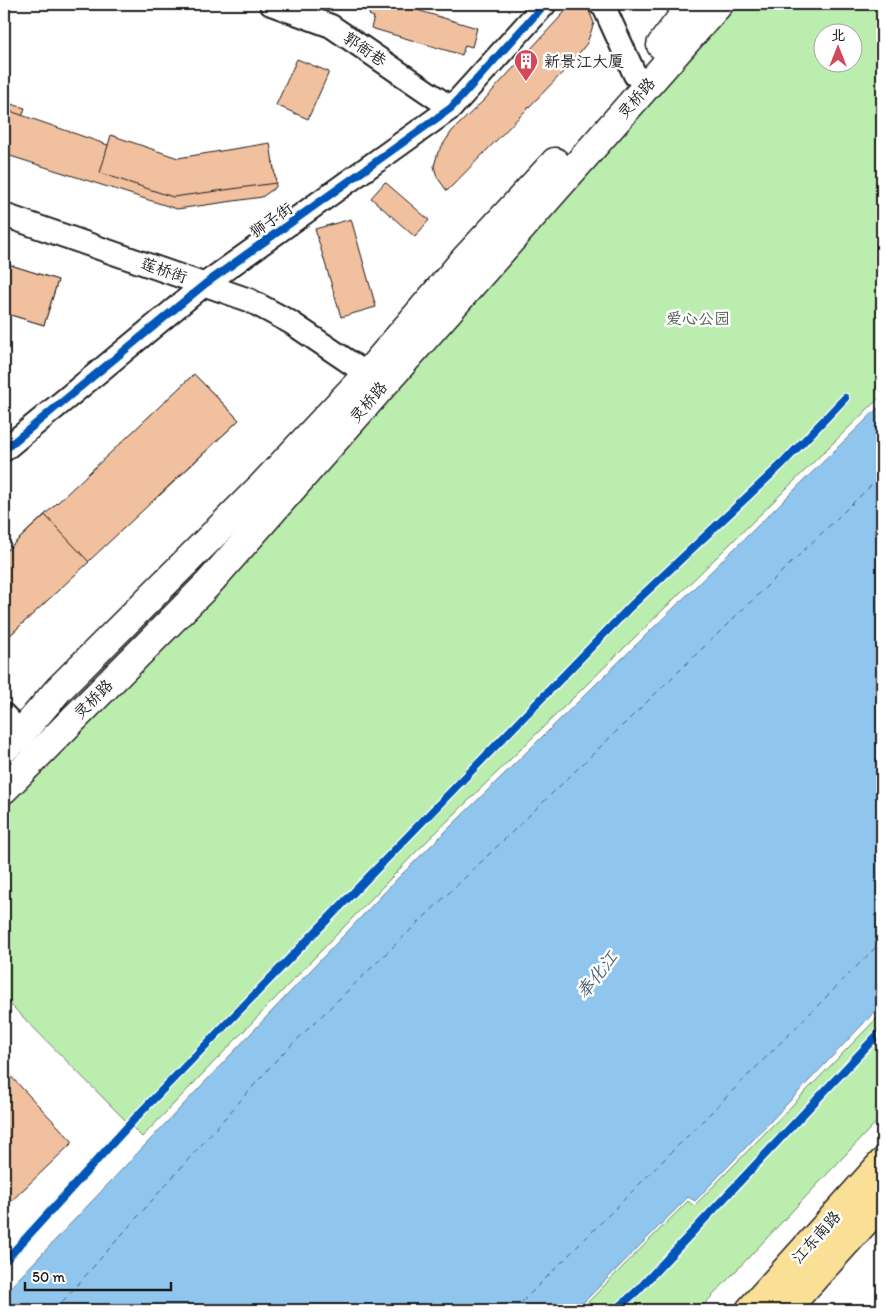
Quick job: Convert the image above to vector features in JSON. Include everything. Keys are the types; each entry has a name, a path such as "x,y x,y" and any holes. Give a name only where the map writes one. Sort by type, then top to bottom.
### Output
{"main road":[{"name":"灵桥路","path":"10,732 59,689 260,488 367,374 465,260 655,53 692,4"},
{"name":"灵桥路","path":"4,788 207,585 719,4"},
{"name":"江东南路","path":"750,1310 882,1163"},
{"name":"江东南路","path":"785,1310 882,1203"}],"street":[{"name":"郭衙巷","path":"271,4 331,26 451,108"},
{"name":"狮子街","path":"4,450 205,284 451,108 544,4"},
{"path":"600,4 604,8 635,75"},
{"name":"莲桥街","path":"4,215 249,300 290,322 367,374"}],"green space":[{"name":"爱心公园","path":"735,4 882,4 882,395 417,851 142,1137 4,998 4,811"},
{"path":"882,1013 882,1116 699,1310 580,1310 688,1201 694,1206"}],"water":[{"name":"奉化江","path":"882,404 882,1004 695,1201 688,1197 576,1310 4,1310 4,1294 399,877"}],"building":[{"path":"337,4 355,4 354,9"},
{"path":"372,4 397,4 477,28 472,47 465,45 462,55 371,28 374,17 369,15"},
{"name":"新景江大厦","path":"572,4 587,6 594,23 587,43 570,65 447,191 437,177 434,166 438,152 452,131 484,100"},
{"path":"297,59 329,72 308,119 276,105"},
{"path":"4,102 25,108 11,149 4,146"},
{"path":"4,109 180,170 273,161 276,187 262,197 177,209 4,154"},
{"path":"111,135 178,158 270,143 276,183 173,197 100,173"},
{"path":"385,182 429,220 415,237 371,198"},
{"path":"351,219 376,307 341,317 315,229"},
{"path":"4,263 58,280 44,325 4,313"},
{"path":"4,263 58,280 44,325 4,313"},
{"path":"194,374 239,420 159,496 115,449"},
{"path":"194,374 239,420 7,638 4,635 4,553"},
{"path":"45,515 89,562 7,638 4,635 4,553"},
{"path":"4,1069 73,1142 4,1208"}],"ferry route":[{"path":"55,1310 279,1057 882,475"},
{"path":"514,1310 882,941"}],"cycle path":[{"path":"4,450 205,284 451,108 545,4"},
{"path":"4,1262 140,1113 631,606 782,464 845,398"},
{"path":"616,1310 638,1290 882,1030"}],"place":[{"name":"新景江大厦","path":"526,82"}]}
